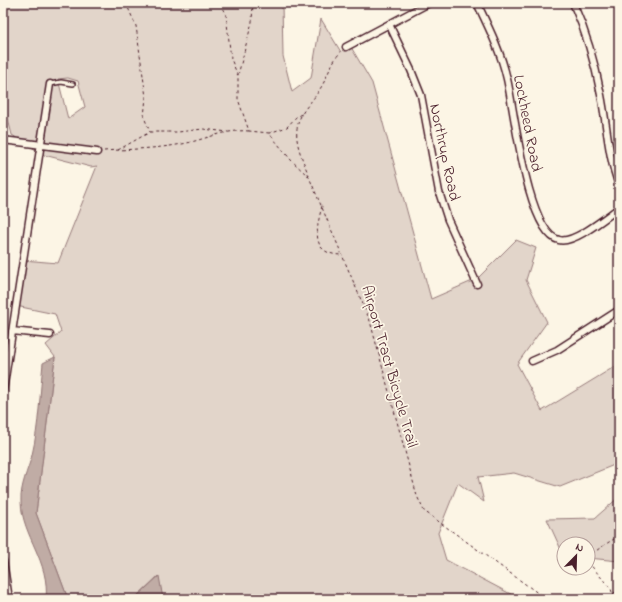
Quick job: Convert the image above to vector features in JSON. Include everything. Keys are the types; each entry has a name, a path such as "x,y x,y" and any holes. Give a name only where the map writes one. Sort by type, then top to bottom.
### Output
{"street":[{"path":"346,47 429,3"},
{"name":"Lockheed Road","path":"477,3 493,35 507,78 522,160 536,211 545,229 555,239 561,241 573,238 619,208"},
{"path":"573,3 593,59 613,167 619,186"},
{"name":"Northrup Road","path":"389,24 421,95 439,192 448,220 478,284"},
{"path":"3,391 50,84"},
{"path":"3,140 40,146 98,152"},
{"path":"532,361 557,350 619,310"},
{"path":"12,331 50,335"},
{"path":"3,561 9,599"}],"lane":[{"path":"50,84 61,82 73,84"}],"path":[{"path":"126,3 136,26 146,96 144,117 150,132"},
{"path":"221,3 226,14 231,59 238,76"},
{"path":"249,131 238,99 238,76 252,22 253,3"},
{"path":"310,177 298,145 296,134 298,123 302,113 320,90 335,57 346,47"},
{"path":"118,150 150,132 178,132 203,129 229,132 249,131 269,133 287,127 297,116 302,113"},
{"path":"98,152 182,144 229,132"},
{"name":"Airport Tract Bicycle Trail","path":"269,133 291,160 310,177 343,255 370,322 417,496 424,511 546,599"},
{"path":"322,205 317,229 318,242 321,249 334,255 343,255"},
{"path":"596,551 602,549 614,538 619,537"},
{"path":"596,571 611,589 614,596"},
{"path":"610,599 614,596 619,586"}],"shaded area":[{"path":"3,3 282,3 283,56 292,92 311,78 321,19 341,52 346,47 351,47 372,83 431,299 477,279 516,240 536,248 526,280 547,322 517,364 542,411 619,364 619,463 560,487 514,473 478,477 484,502 458,483 438,533 446,560 520,599 185,599 181,596 176,599 163,599 158,576 134,599 68,599 36,513 55,357 46,345 61,332 55,314 16,306 23,260 58,263 97,166 91,167 44,155 12,135 3,99","holes":["68,78 78,81 85,107 68,119 58,79"]},
{"path":"55,357 36,513 68,599 46,599 44,573 26,526 21,502 23,484 32,455 36,432 43,363"},
{"path":"619,497 619,561 596,559 596,536 556,536 556,539 547,519 595,518"},
{"path":"159,576 163,599 134,599"}]}
